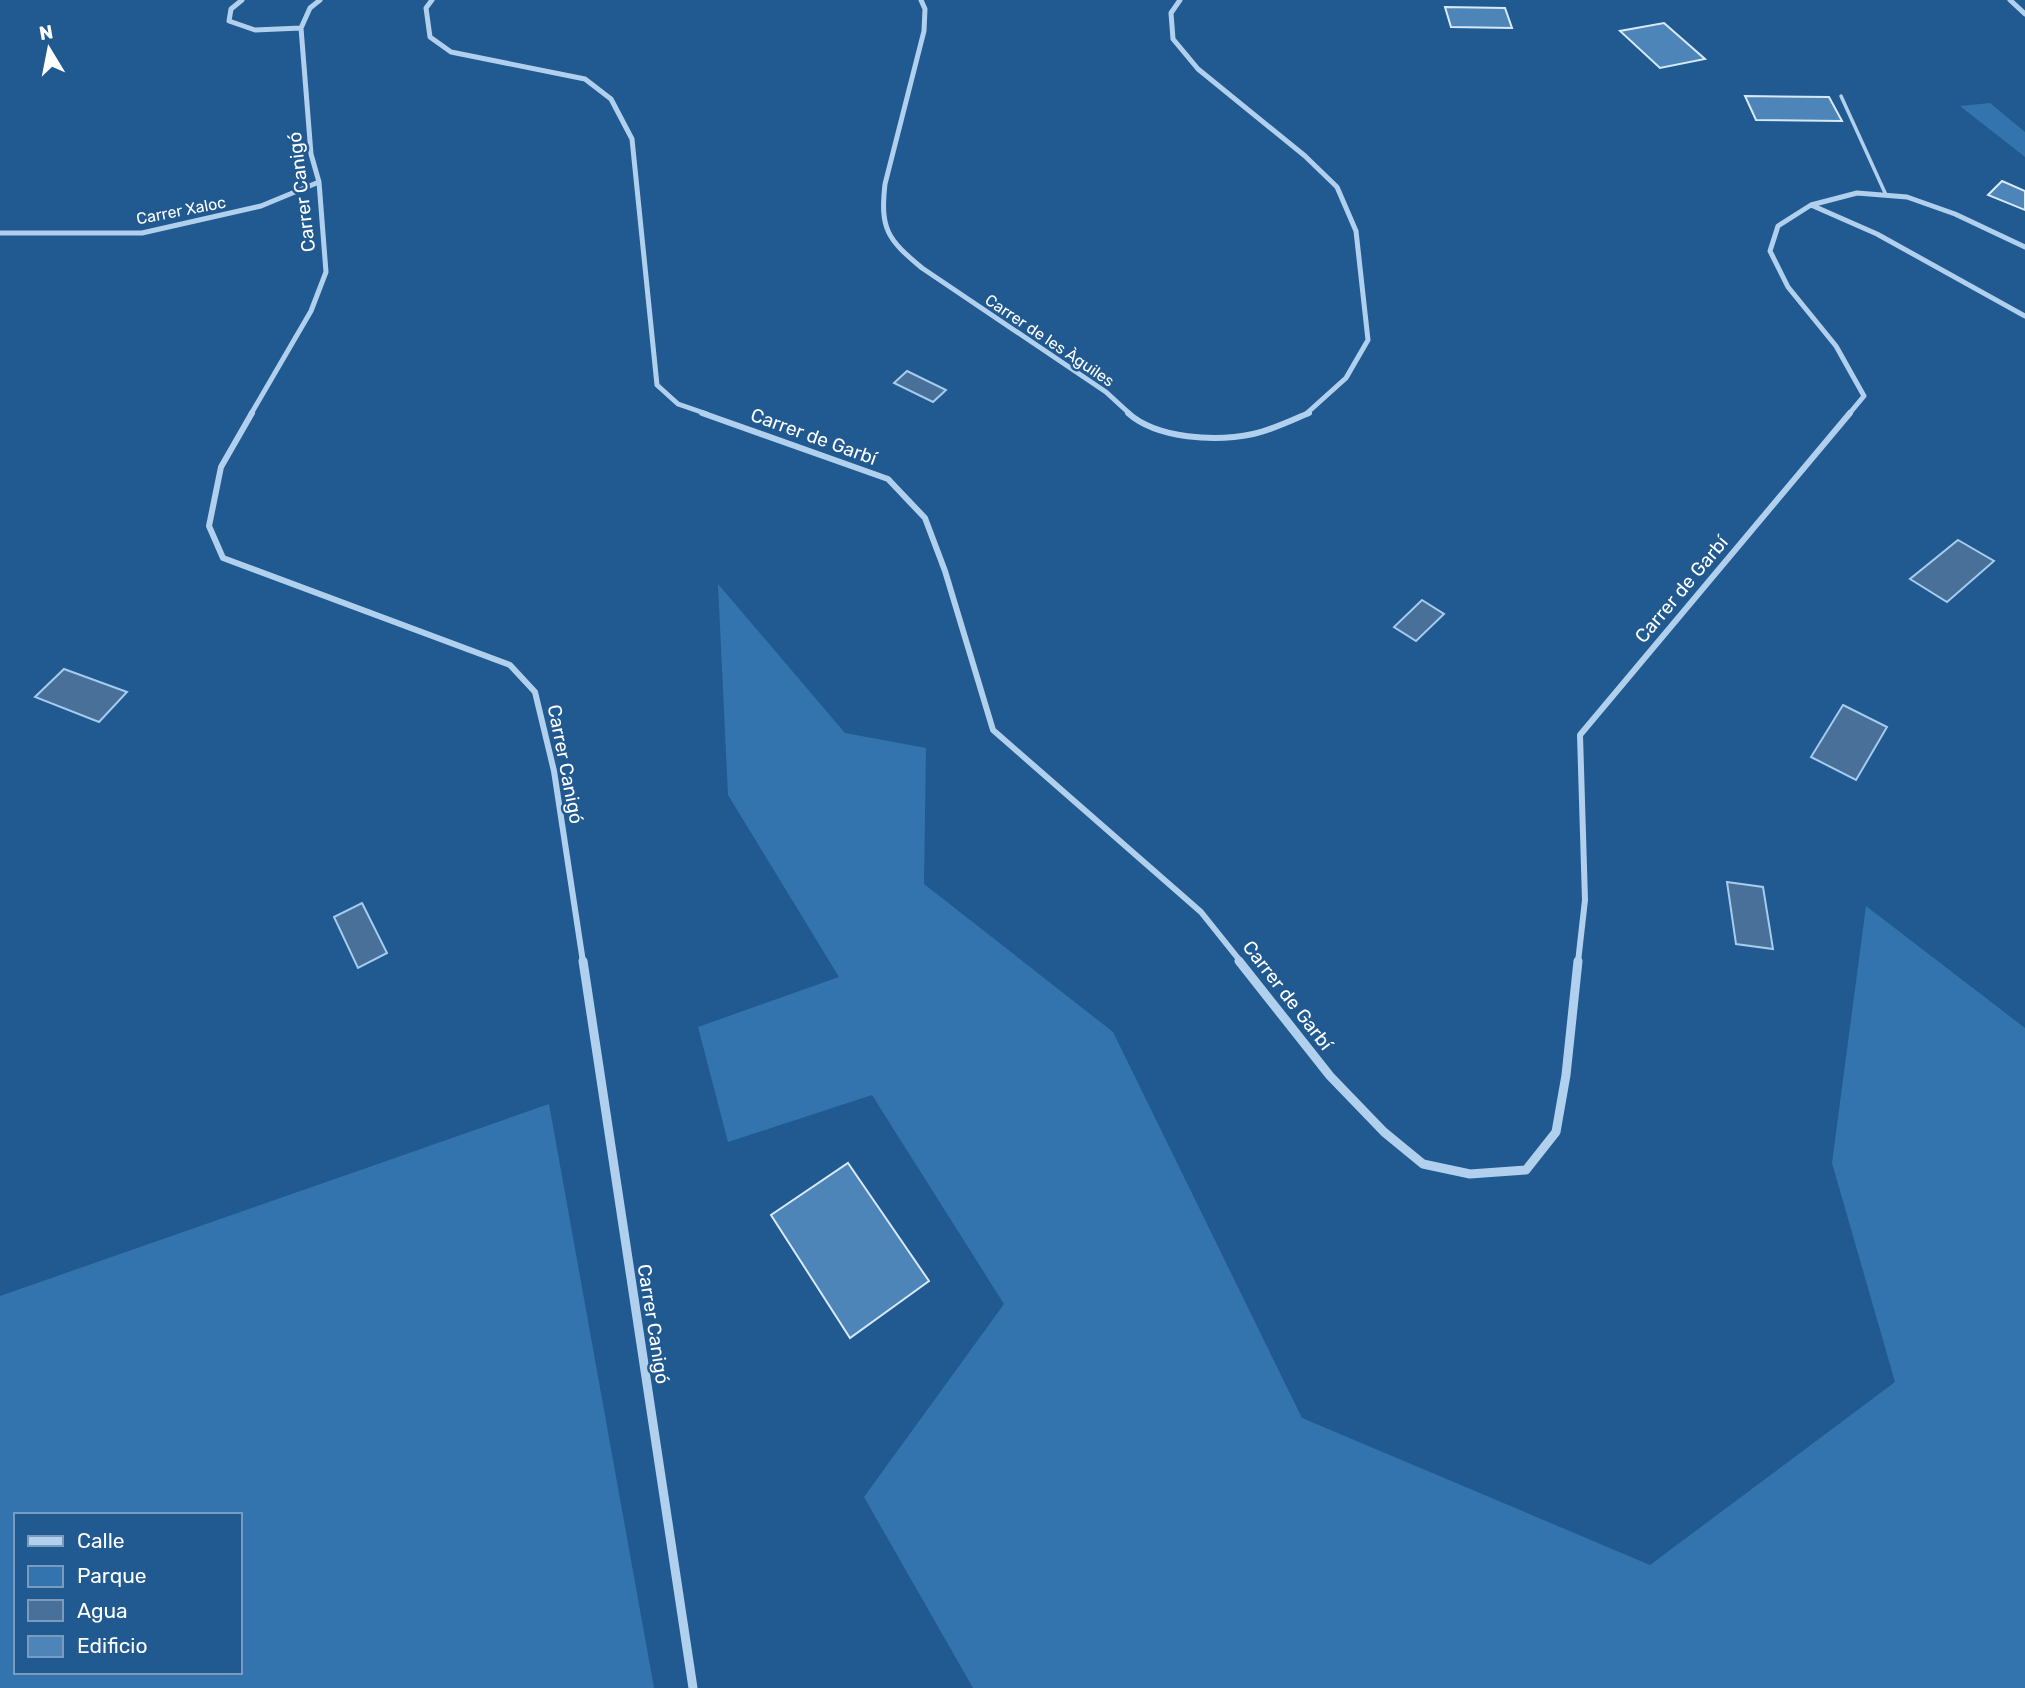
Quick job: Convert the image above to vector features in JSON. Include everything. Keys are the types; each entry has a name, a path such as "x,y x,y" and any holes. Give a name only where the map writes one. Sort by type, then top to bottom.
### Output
{"street":[{"path":"242,0 231,9 229,21 241,28 266,32 301,28 310,8 320,0"},
{"name":"Carrer de Garbí","path":"432,0 426,8 430,37 451,52 585,79 611,99 632,139 657,385 678,404 888,480 925,518 993,730 1105,825 1201,912 1330,1076 1384,1132 1423,1164 1470,1174 1526,1170 1556,1132 1566,1075 1585,900 1580,735 1864,396 1836,346 1788,287 1770,251 1778,226 1811,205"},
{"name":"Carrer de les Àguiles","path":"921,0 925,9 924,31 883,196 883,225 899,247 922,268 1106,392 1143,425 1187,437 1253,434 1309,413 1346,378 1368,340 1356,231 1337,187 1305,156 1198,69 1173,39 1171,13 1180,0"},
{"path":"2010,0 2025,14"},
{"name":"Carrer Canigó","path":"301,28 311,154 319,182 326,272 311,312 220,467 209,526 223,558 510,665 535,692 554,771 693,1688"},
{"name":"Carrer Xaloc","path":"0,233 142,233 261,206 319,182"},
{"path":"1811,205 1857,193 1908,197 1955,214 2025,247"},
{"path":"1811,205 1877,234 2025,316"}],"lane":[{"path":"1841,96 1886,195"}],"green space":[{"path":"1990,103 2025,132 2025,157 1960,106"},
{"path":"718,584 845,733 926,748 924,884 1113,1032 1302,1418 1650,1565 1895,1382 1832,1163 1866,906 2025,1028 2025,1688 973,1688 864,1497 1004,1304 872,1095 728,1142 698,1027 839,977 728,795"},
{"path":"549,1104 654,1688 0,1688 0,1296"}],"water":[{"path":"907,371 946,390 933,402 894,383"},
{"path":"1958,540 1994,561 1947,602 1910,579"},
{"path":"1422,600 1444,614 1416,641 1394,627"},
{"path":"64,669 127,692 99,722 35,697"},
{"path":"1843,705 1887,727 1856,780 1811,757"},
{"path":"1727,882 1763,887 1773,949 1736,944"},
{"path":"362,903 387,953 358,968 334,917"}],"building":[{"path":"1445,7 1505,8 1512,28 1451,27"},
{"path":"1664,23 1705,59 1660,68 1620,31"},
{"path":"1745,96 1829,97 1842,121 1756,120"},
{"path":"2002,181 2025,191 2025,210 1988,195"},
{"path":"848,1163 929,1281 850,1338 771,1215"}]}
